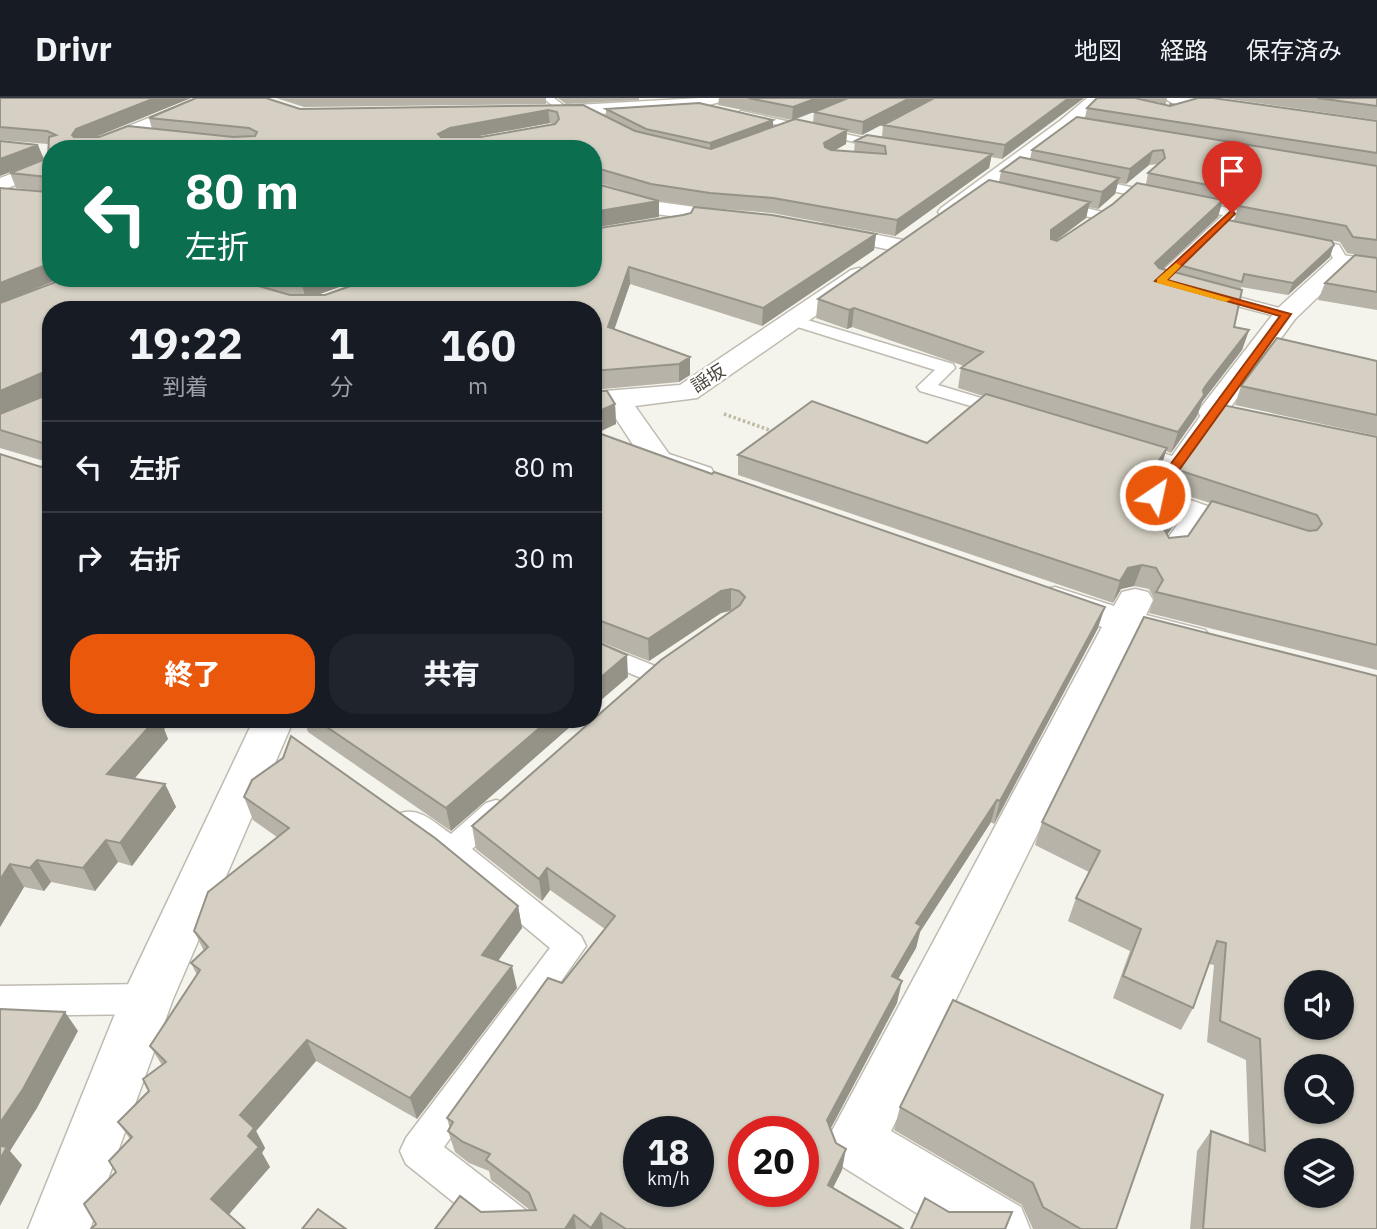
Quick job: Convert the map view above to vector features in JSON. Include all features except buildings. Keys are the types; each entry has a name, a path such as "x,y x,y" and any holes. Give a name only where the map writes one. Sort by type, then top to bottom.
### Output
{"street":[{"path":"110,140 212,98"},
{"name":"謡坂","path":"605,400 687,392 783,329 925,228 987,189 1010,166 1074,125 1096,98"},
{"path":"542,107 573,111 652,102 720,104"},
{"path":"1170,105 1195,103 1258,111"},
{"path":"542,107 563,129"},
{"path":"0,185 42,163"},
{"path":"602,192 648,207 709,217 760,221"},
{"path":"0,195 25,198"},
{"path":"645,228 709,217"},
{"path":"808,228 900,246"},
{"path":"1288,429 1212,412 1286,314 1342,262 1377,267"},
{"path":"605,400 658,460 734,488"},
{"path":"1032,590 1129,610 1229,648"},
{"path":"999,1229 855,1142 1129,610"},
{"path":"59,1229 147,999 281,728"}],"lane":[{"path":"573,111 600,122"},
{"path":"734,112 900,149"},
{"path":"768,135 816,117"},
{"path":"844,152 887,130"},
{"path":"125,134 150,136"},
{"path":"1064,177 1117,203"},
{"path":"1083,230 1147,177"},
{"path":"1048,203 1117,203 1232,213 1228,226 1160,281 1286,314"},
{"path":"1284,237 1334,248 1342,262"},
{"path":"783,329 947,368 926,387 1031,419"},
{"path":"1212,412 1155,495 1249,527"},
{"path":"1110,443 1176,463"},
{"path":"1170,551 1198,510"},
{"path":"602,653 650,674"},
{"path":"630,693 650,674 673,659"},
{"path":"452,850 515,794"},
{"path":"385,803 452,850 570,946 419,1151 518,1229"},
{"path":"0,1001 147,999"}],"path":[{"path":"671,394 781,435"}],"railway":[{"path":"1143,98 1191,109"}],"slow traffic":[{"path":"1176,266 1160,281 1226,299"}],"route":[{"path":"1155,495 1212,412 1286,314 1160,281 1232,213"}]}
